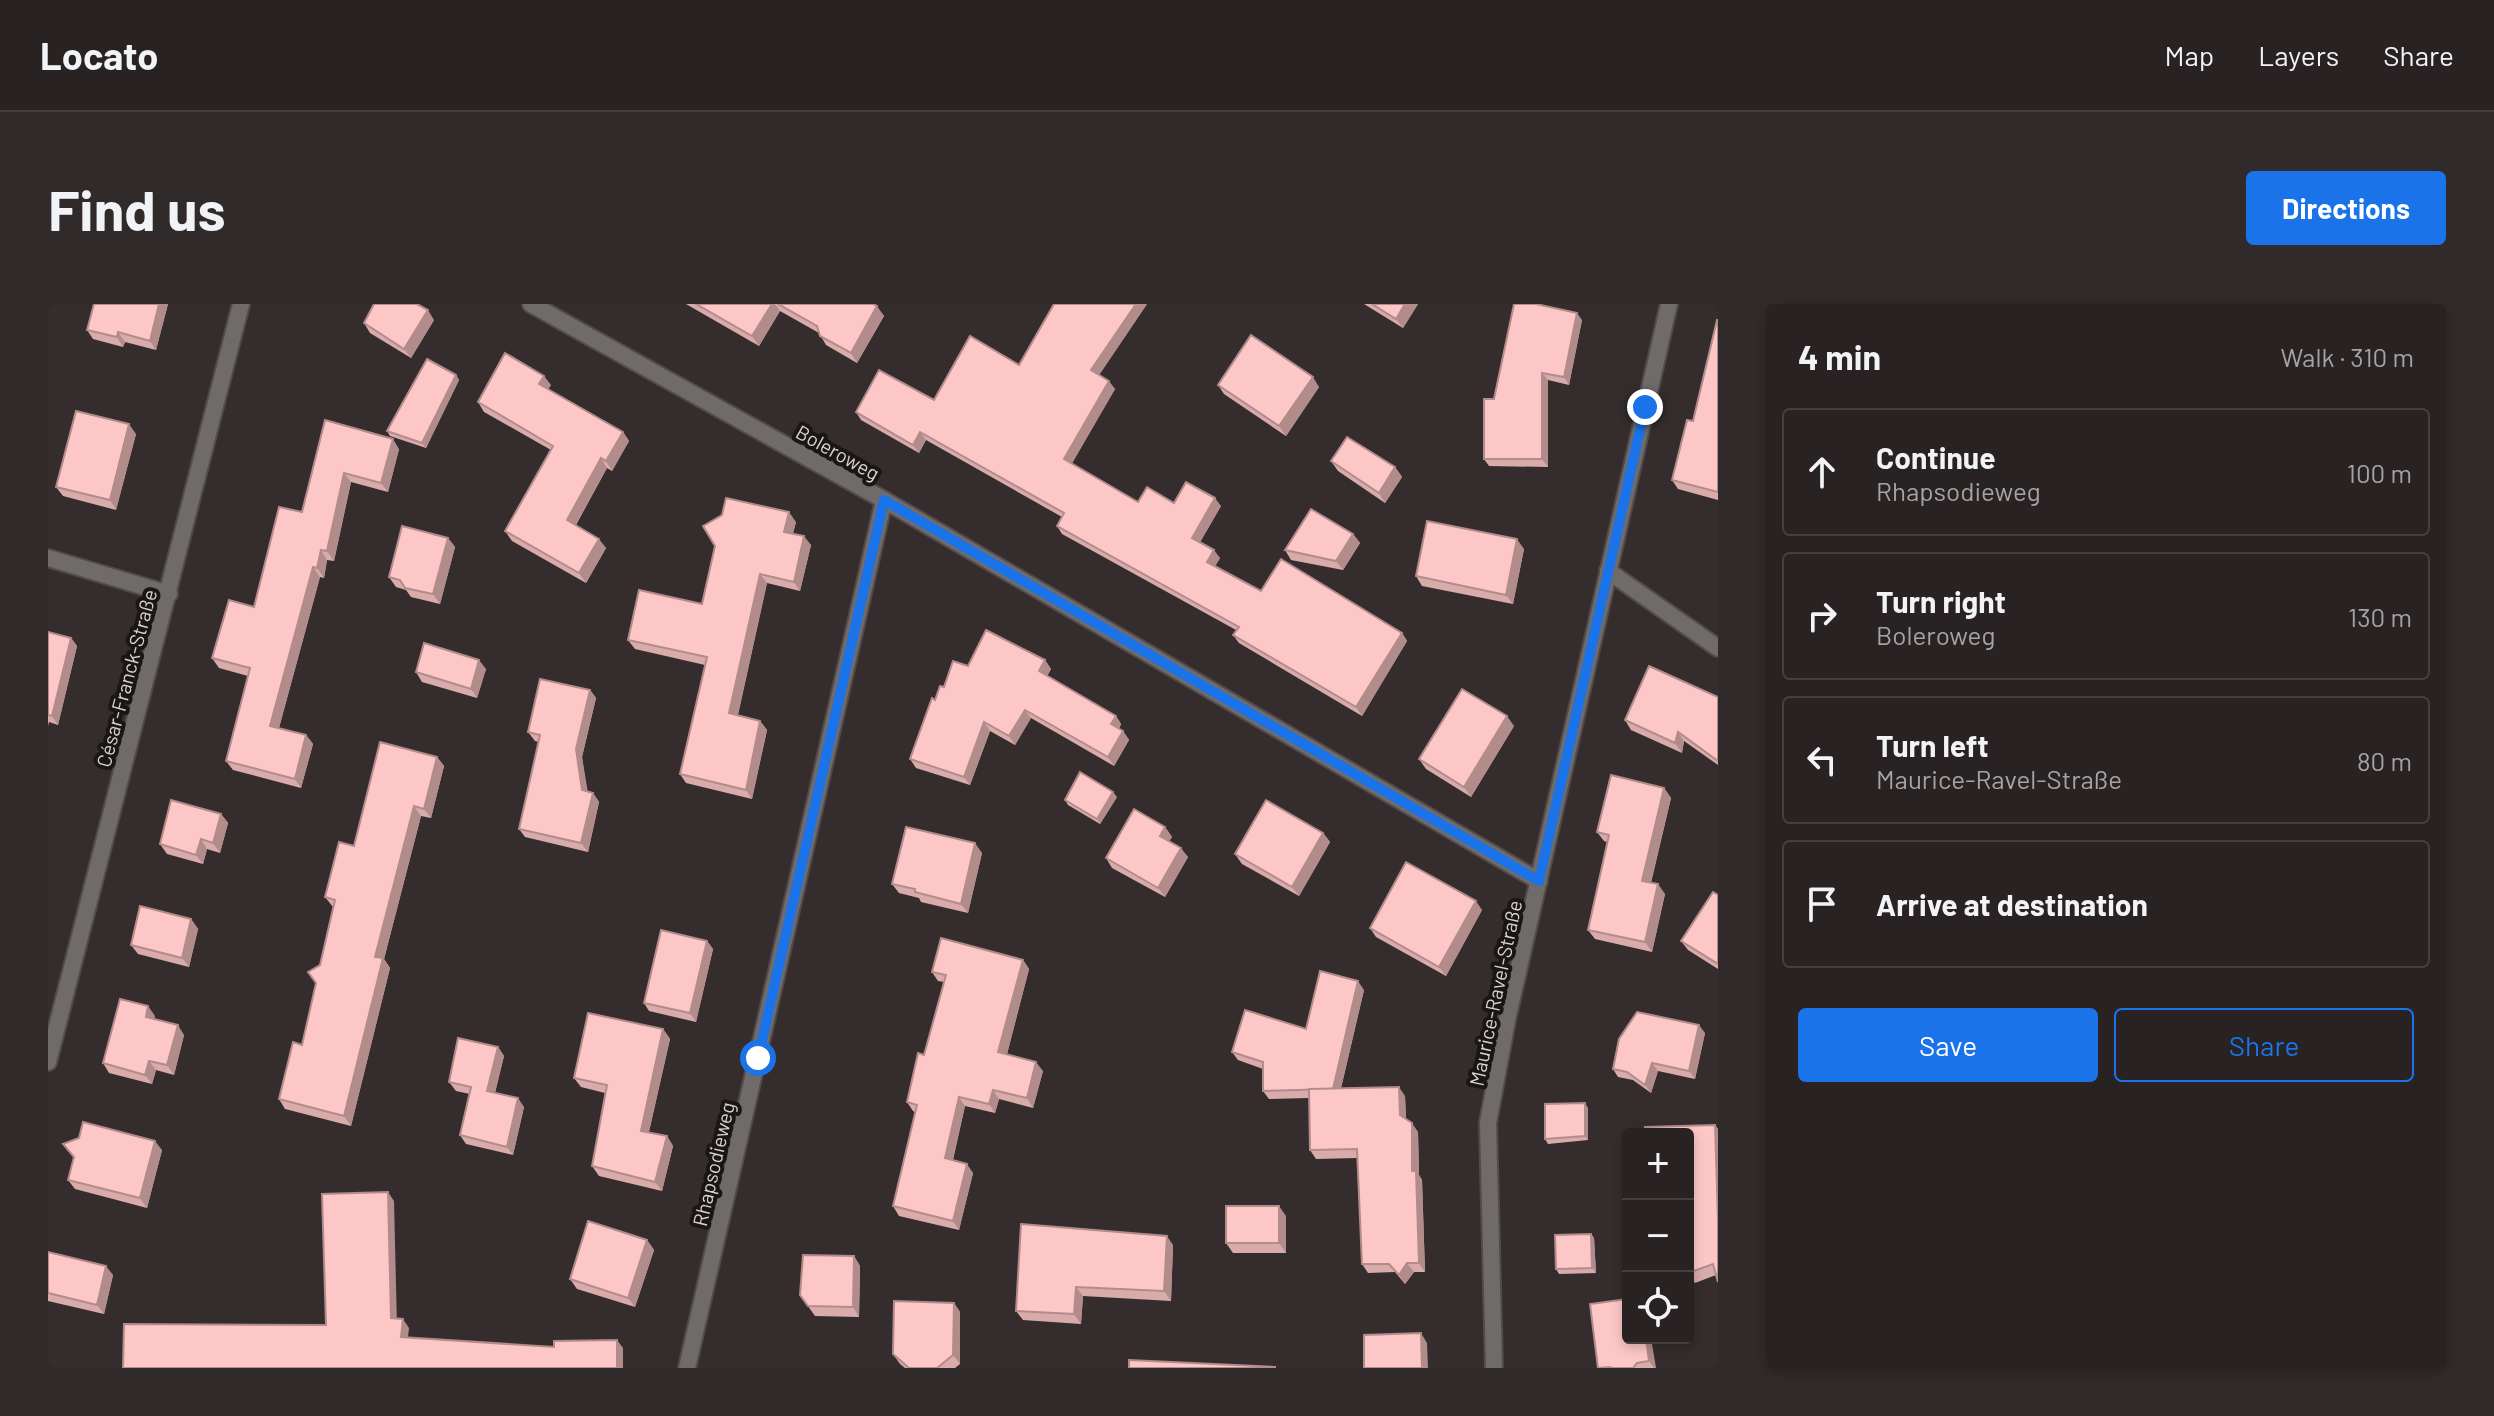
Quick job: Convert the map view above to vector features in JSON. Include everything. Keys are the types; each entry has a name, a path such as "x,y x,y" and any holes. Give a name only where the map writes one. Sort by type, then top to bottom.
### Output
{"street":[{"name":"César-Franck-Straße","path":"48,1062 241,304"},
{"name":"Boleroweg","path":"531,304 884,500 1539,881"},
{"name":"Maurice-Ravel-Straße","path":"1494,1368 1488,1123 1539,881 1669,304"},
{"name":"Rhapsodieweg","path":"687,1368 884,500"},
{"path":"48,558 169,594"},
{"path":"1608,571 1718,648"}],"building":[{"path":"94,304 159,304 150,341 118,332 117,337 87,330"},
{"path":"374,304 417,304 428,310 404,349 364,323"},
{"path":"696,304 772,304 752,336"},
{"path":"778,304 877,306 851,353 820,336 817,326"},
{"path":"1054,304 1136,304 1091,370 1109,381 1064,459 1138,502 1147,487 1174,503 1186,482 1215,498 1192,538 1214,550 1207,562 1261,591 1281,559 1402,633 1356,707 1233,635 1239,627 1057,526 1064,513 920,432 913,445 856,412 879,370 934,400 970,336 1019,365"},
{"path":"1372,304 1405,304 1396,319"},
{"path":"1514,304 1536,304 1577,313 1564,377 1542,373 1542,459 1484,459 1484,399 1494,399"},
{"path":"1717,320 1718,492 1672,480 1687,420 1693,421"},
{"path":"1251,335 1313,377 1279,426 1218,385"},
{"path":"505,353 544,376 539,384 623,432 606,461 601,458 567,520 599,539 579,573 505,531 553,446 478,402"},
{"path":"427,359 456,375 422,443 387,431"},
{"path":"76,411 129,424 110,500 56,487"},
{"path":"325,420 393,439 381,483 344,473 327,551 321,550 317,568 313,567 270,726 306,735 295,779 226,761 250,668 212,658 229,600 254,607 279,507 302,512"},
{"path":"1347,437 1395,467 1379,493 1331,461"},
{"path":"726,498 789,512 784,532 804,536 794,582 760,574 729,713 760,721 746,790 680,774 707,657 628,640 639,590 702,604 715,546 703,526 722,515"},
{"path":"1311,509 1353,534 1336,561 1285,550"},
{"path":"1427,521 1517,539 1506,595 1416,576"},
{"path":"402,526 448,538 433,594 405,588 400,580 389,577"},
{"path":"986,630 1045,660 1039,671 1116,716 1111,724 1123,731 1108,757 1025,710 1009,736 984,722 964,777 910,759 932,698 935,700 940,686 944,687 953,661 968,666"},
{"path":"48,632 71,638 52,716 48,715"},
{"path":"424,643 479,660 471,689 416,672"},
{"path":"1649,666 1718,697 1718,761 1678,732 1675,743 1625,720"},
{"path":"540,679 590,690 576,749 582,790 593,793 581,843 519,829 540,735 528,732"},
{"path":"1462,689 1507,716 1464,787 1419,759"},
{"path":"380,742 437,757 424,809 414,806 375,957 383,958 344,1116 279,1099 293,1042 302,1045 316,983 308,972 320,965 335,900 325,897 339,842 354,846"},
{"path":"1080,772 1113,792 1097,819 1065,800"},
{"path":"1611,775 1664,788 1642,881 1658,884 1645,942 1588,930 1609,835 1597,832"},
{"path":"171,800 221,814 213,843 201,839 196,855 160,844"},
{"path":"1266,800 1323,833 1292,887 1235,854"},
{"path":"1134,809 1165,827 1160,836 1181,848 1158,888 1106,858"},
{"path":"906,827 975,843 961,904 892,884"},
{"path":"1406,862 1476,901 1439,967 1370,928"},
{"path":"1713,892 1718,895 1718,964 1681,941"},
{"path":"140,906 191,919 182,958 131,945"},
{"path":"661,930 707,941 690,1013 644,1003"},
{"path":"941,938 1023,960 998,1052 1036,1062 1027,1098 993,1090 989,1104 959,1097 945,1158 967,1164 953,1221 893,1206 917,1105 907,1102 918,1053 924,1055 946,975 932,972"},
{"path":"1320,971 1358,981 1333,1089 1263,1091 1263,1062 1232,1052 1245,1010 1306,1029"},
{"path":"120,999 148,1006 146,1017 178,1025 167,1065 149,1061 145,1075 103,1063"},
{"path":"1637,1012 1699,1025 1689,1071 1652,1063 1645,1085 1627,1072 1613,1069 1619,1039"},
{"path":"588,1013 663,1029 641,1131 667,1136 655,1182 592,1166 607,1085 574,1078"},
{"path":"458,1038 498,1047 487,1091 518,1098 507,1147 460,1135 471,1087 449,1082"},
{"path":"1399,1087 1400,1115 1412,1123 1419,1263 1407,1263 1399,1275 1389,1264 1362,1264 1357,1149 1310,1150 1309,1089"},
{"path":"1585,1103 1585,1136 1545,1139 1545,1104"},
{"path":"83,1122 155,1141 140,1198 68,1180 74,1157 63,1144 79,1138"},
{"path":"1715,1125 1718,1282 1713,1264 1694,1271 1694,1128 1645,1127"},
{"path":"388,1192 391,1318 403,1319 401,1337 554,1347 554,1341 617,1340 617,1368 123,1368 124,1324 326,1325 322,1194"},
{"path":"1226,1206 1279,1206 1279,1243 1226,1243"},
{"path":"588,1221 647,1240 628,1298 570,1279"},
{"path":"1021,1224 1167,1236 1164,1291 1076,1287 1074,1314 1016,1311"},
{"path":"1591,1234 1592,1268 1556,1269 1555,1235"},
{"path":"48,1252 106,1266 97,1305 48,1293"},
{"path":"803,1255 854,1256 853,1307 808,1306 800,1295"},
{"path":"1622,1300 1622,1344 1647,1344 1649,1361 1637,1363 1633,1368 1598,1368 1590,1304"},
{"path":"894,1301 954,1303 953,1355 937,1368 909,1368 893,1354"},
{"path":"1421,1333 1422,1368 1364,1368 1364,1335"},
{"path":"1129,1360 1275,1367 1275,1368 1129,1368"}],"route":[{"path":"758,1058 884,500 1539,881 1645,407"}]}
